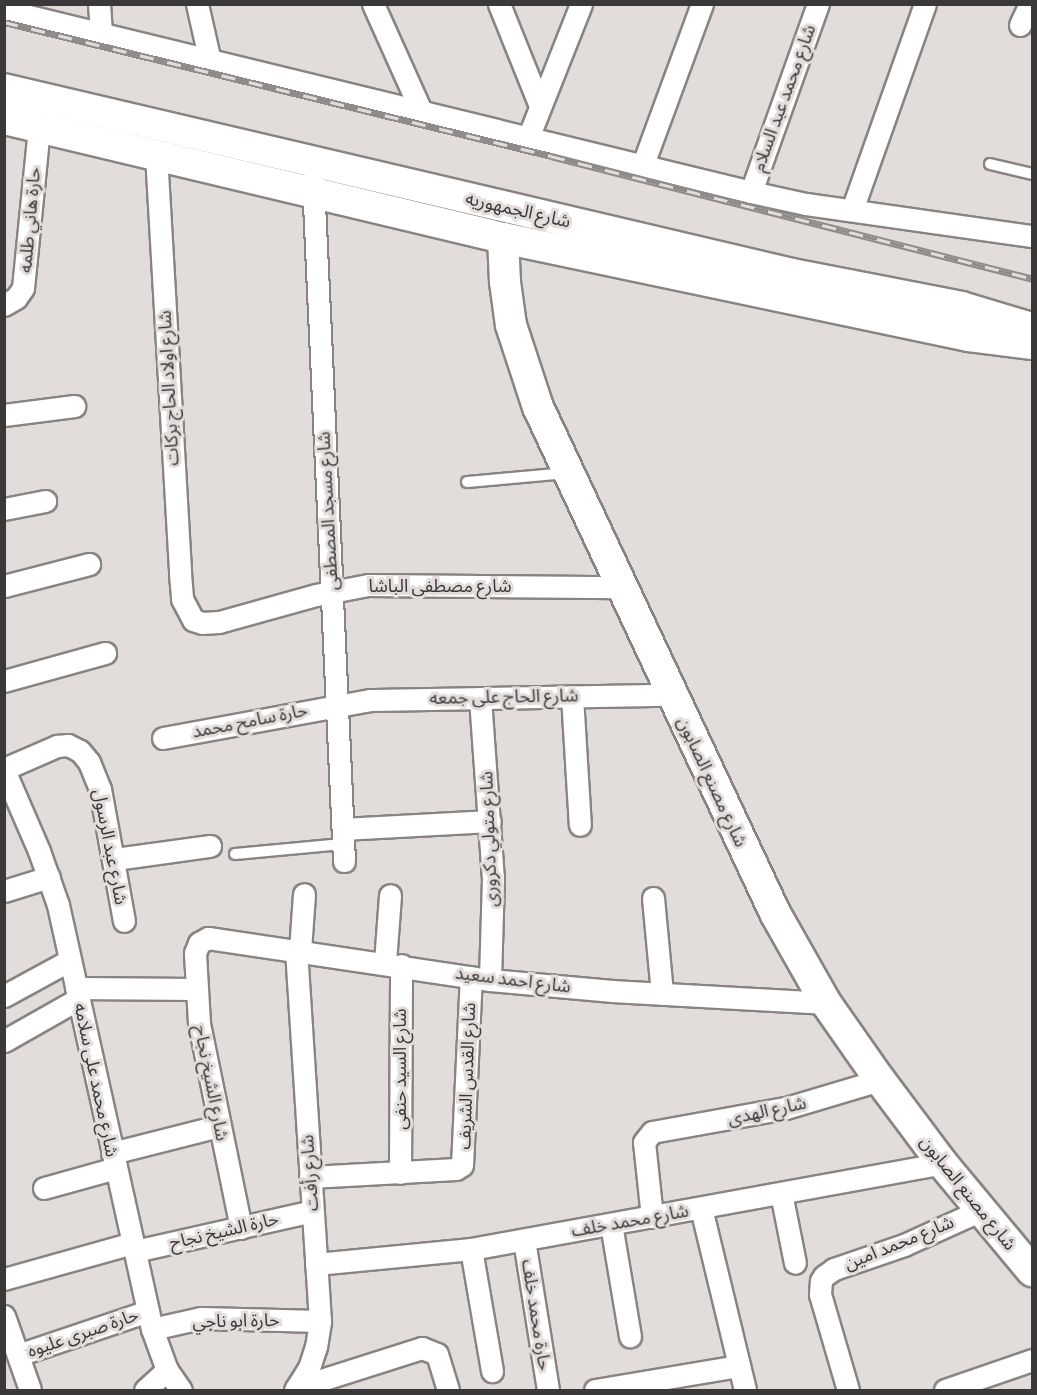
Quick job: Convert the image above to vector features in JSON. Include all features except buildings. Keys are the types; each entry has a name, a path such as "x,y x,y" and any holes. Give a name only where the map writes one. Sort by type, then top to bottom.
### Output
{"main road":[{"name":"شارع الجمهوريه","path":"4,89 312,177 503,238 681,262 792,274 961,307 1032,328"},
{"name":"شارع الجمهوريه","path":"4,119 156,154 312,177 681,262 969,336 1032,344"},
{"name":"شارع مصنع الصابون","path":"503,238 505,282 511,325 523,367 671,695 775,913 826,1003 880,1080 942,1163 1032,1271"}],"street":[{"path":"99,4 101,34"},
{"path":"196,4 210,61"},
{"path":"373,4 422,113"},
{"path":"499,4 540,106"},
{"path":"528,138 580,4"},
{"path":"642,167 702,4"},
{"name":"شارع محمد عبد السلام","path":"751,192 818,4"},
{"path":"852,210 925,4"},
{"path":"1020,25 1030,4"},
{"path":"4,10 31,11 101,34 751,192 806,204 1032,236"},
{"name":"حارة هاني طلمه","path":"5,305 16,298 23,288 39,127"},
{"name":"شارع اولاد الحاج بركات","path":"156,154 180,582 182,599 193,620"},
{"name":"شارع مسجد المصطفى","path":"312,177 343,845"},
{"path":"4,415 74,406"},
{"path":"4,509 45,501"},
{"path":"4,586 89,564"},
{"name":"شارع مصطفى الباشا","path":"193,620 202,623 219,622 332,591 368,585 622,587"},
{"path":"4,681 105,653"},
{"name":"شارع الحاج على جمعه","path":"337,705 379,699 671,695"},
{"path":"573,696 579,825"},
{"name":"شارع متولي دكرورى","path":"480,698 493,878 481,978"},
{"name":"حارة سامح محمد","path":"163,738 337,705"},
{"name":"شارع عبد الرسول","path":"4,770 57,746 68,745 80,752 89,762 100,789 115,860 124,921"},
{"name":"شارع محمد على سلامه","path":"4,770 49,877 70,960 150,1320 167,1370 181,1390"},
{"path":"343,845 490,821"},
{"path":"115,860 210,846"},
{"path":"4,891 49,877"},
{"name":"شارع رأفت","path":"295,1389 309,1368 316,1347 320,1321 298,950 304,894"},
{"name":"شارع السيد حنفى","path":"390,895 400,1173"},
{"path":"653,898 662,994"},
{"name":"شارع احمد سعيد","path":"203,940 218,938 481,978 662,994 826,1003"},
{"name":"شارع الشيخ نجاح","path":"203,940 195,952 195,989 204,1058 240,1228"},
{"path":"4,996 70,960"},
{"name":"شارع القدس الشريف","path":"310,1178 456,1169 464,1161 481,978"},
{"path":"4,1041 77,994 195,989"},
{"name":"شارع الهدى","path":"652,1217 644,1142 652,1132 786,1108 880,1080"},
{"path":"44,1188 114,1160 219,1126"},
{"name":"شارع محمد خلف","path":"316,1264 471,1249 942,1163"},
{"path":"781,1193 795,1263"},
{"path":"701,1208 745,1390"},
{"name":"شارع محمد امين","path":"848,1390 820,1294 821,1281 829,1271 904,1245 981,1209"},
{"name":"حارة الشيخ نجاح","path":"4,1279 134,1247 240,1228 312,1211"},
{"path":"611,1224 630,1336"},
{"name":"حارة محمد خلف","path":"524,1240 548,1390"},
{"path":"471,1249 492,1371"},
{"path":"4,1316 30,1390"},
{"name":"حارة ابو ناجي","path":"150,1320 201,1318 320,1321"},
{"name":"حارة صبرى عليوه","path":"18,1355 150,1320"},
{"path":"295,1389 341,1382 422,1348 432,1350 439,1359 448,1390"},
{"path":"945,1390 1032,1360"},
{"path":"595,1390 739,1366"},
{"path":"145,1390 167,1370"}],"lane":[{"path":"990,164 1032,174"},
{"path":"467,482 569,473"},
{"path":"235,854 343,845"}],"railway":[{"path":"4,22 551,156 1032,279"}]}
